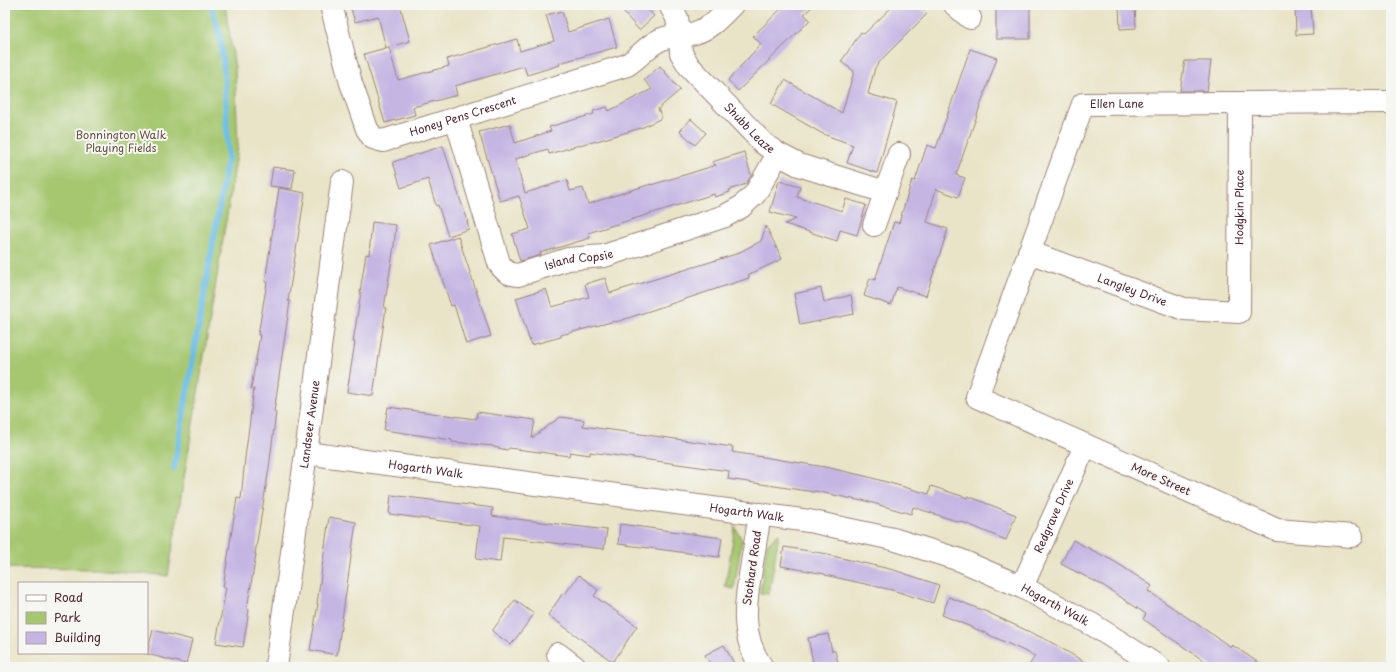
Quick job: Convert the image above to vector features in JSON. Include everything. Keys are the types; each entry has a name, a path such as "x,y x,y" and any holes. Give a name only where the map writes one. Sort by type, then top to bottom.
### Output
{"street":[{"name":"Honey Pens Crescent","path":"331,5 351,83 367,129 373,138 383,141 627,65 635,60 649,46 663,39 696,33 710,26 732,5"},
{"name":"Shubb Leaze","path":"670,5 677,18 681,53 689,66 763,143 778,154 799,165 885,192"},
{"name":"Ellen Lane","path":"977,396 1083,104 1391,102"},
{"name":"Hodgkin Place","path":"1239,312 1240,103"},
{"name":"Island Copsie","path":"456,119 499,263 504,271 509,274 518,275 568,259 604,256 725,216 741,207 755,194 778,154"},
{"path":"874,225 899,154"},
{"name":"Landseer Avenue","path":"276,667 342,182"},
{"name":"Langley Drive","path":"1029,252 1184,309 1239,312"},
{"name":"More Street","path":"977,396 1085,446 1277,530 1352,536"},
{"name":"Redgrave Drive","path":"1022,587 1085,446"},
{"name":"Hogarth Walk","path":"306,453 760,514 832,525 898,541 960,560 1022,587 1094,625 1159,667"},
{"name":"Stothard Road","path":"760,514 745,608 750,644 762,667"}],"green space":[{"name":"Bonnington Walk Playing Fields","path":"5,5 225,5 235,68 238,148 168,576 94,569 5,568"},
{"path":"735,527 742,540 734,589 725,587"},
{"path":"779,534 769,594 760,593 767,544"}],"building":[{"path":"350,5 400,5 410,41 386,48 378,16 355,22"},
{"path":"617,5 644,5 654,16 639,30"},
{"path":"785,5 814,5 804,14 810,20 738,91 728,80 761,44 753,36"},
{"path":"894,5 919,5 927,14 882,59 875,68 868,94 897,102 877,173 847,163 853,145 823,134 771,104 785,80 842,113 854,71 841,62 861,32 864,34"},
{"path":"996,5 1030,5 1030,39 996,39"},
{"path":"1119,5 1135,5 1136,28 1120,29"},
{"path":"1295,5 1311,5 1313,34 1296,35"},
{"path":"562,11 568,32 609,19 617,47 559,63 560,65 527,75 524,66 455,86 457,95 413,107 415,115 385,123 364,54 389,47 398,80 449,66 447,59 517,39 520,51 554,41 546,15"},
{"path":"970,49 997,58 956,175 965,178 958,197 936,189 927,222 948,229 926,296 897,287 891,305 864,296 870,278 875,280 894,222 899,223 912,180 915,181 927,145 936,148"},
{"path":"1185,61 1211,61 1207,91 1180,91"},
{"path":"660,66 680,90 658,109 662,118 641,128 590,143 549,154 548,149 515,159 525,193 567,180 570,191 583,188 588,204 716,165 712,162 744,152 751,175 746,184 715,197 714,194 588,233 590,238 540,253 541,255 520,261 512,234 530,229 519,196 500,201 479,132 510,124 515,143 551,131 549,127 594,114 593,111 607,107 609,111 652,89 644,80"},
{"path":"691,119 706,133 695,145 680,131"},
{"path":"443,146 468,221 469,229 448,236 438,205 436,206 428,179 401,188 393,162"},
{"path":"273,167 295,170 292,189 270,186"},
{"path":"779,181 800,187 797,197 842,211 846,199 866,205 857,235 840,230 837,241 785,224 796,219 770,212"},
{"path":"279,188 305,193 288,301 290,301 274,412 276,412 269,468 247,609 249,610 243,647 216,643 226,588 223,588 237,498 241,499 254,389 251,389 260,335 258,335 267,282 265,282"},
{"path":"372,222 396,225 373,396 347,392 366,254 369,255"},
{"path":"766,226 782,259 748,275 749,278 616,322 615,321 561,335 561,337 531,345 516,298 546,289 552,307 589,297 585,284 605,278 610,293 736,254 761,241"},
{"path":"458,236 491,336 466,344 454,305 451,306 431,245"},
{"path":"821,288 824,302 851,295 854,314 800,325 794,294"},
{"path":"388,407 476,419 477,412 535,420 532,438 560,417 584,420 583,426 733,447 732,452 825,467 865,476 929,494 931,486 968,498 968,496 1016,515 1006,540 960,521 959,522 913,507 911,514 862,500 815,491 728,479 729,471 590,452 590,455 570,452 569,456 509,448 507,450 493,446 452,442 452,440 384,430"},
{"path":"391,495 493,508 492,516 607,530 604,549 503,537 500,562 476,559 480,526 389,514"},
{"path":"329,517 356,522 337,655 310,650 318,604"},
{"path":"620,524 722,538 719,557 618,544"},
{"path":"1073,540 1117,563 1152,586 1148,591 1231,647 1232,645 1265,667 1213,667 1143,619 1146,614 1104,586 1061,564"},
{"path":"784,547 828,554 894,570 939,585 933,603 892,590 825,574 781,566"},
{"path":"579,575 598,590 594,596 637,626 613,662 548,615 563,593 565,594"},
{"path":"949,597 987,612 1049,641 1093,667 1028,667 1035,656 942,615"},
{"path":"515,600 534,614 511,645 492,631"},
{"path":"153,630 192,640 186,664 147,654"},
{"path":"828,634 832,651 835,651 839,667 814,667 808,638"},
{"path":"724,645 736,667 712,667 705,655"}],"waterway":[{"path":"174,468 228,156 224,69 220,37 211,5"}]}
